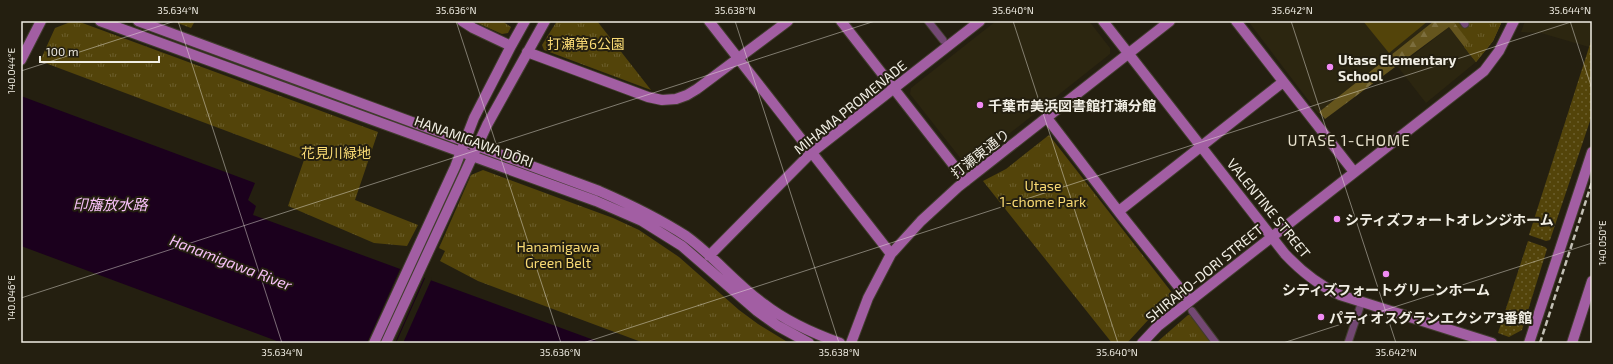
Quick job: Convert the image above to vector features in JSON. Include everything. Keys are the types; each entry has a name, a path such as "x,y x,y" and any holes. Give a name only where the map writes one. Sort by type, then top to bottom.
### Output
{"street":[{"path":"21,60 41,21"},
{"name":"HANAMIGAWA DŌRI","path":"100,21 596,200 642,221 682,246 757,311 778,326 809,343"},
{"name":"HANAMIGAWA DŌRI","path":"138,21 599,191 645,211 686,237 763,304 802,328 840,343"},
{"path":"462,21 510,46"},
{"path":"374,343 461,151 474,118 510,46 525,21"},
{"path":"386,343 487,125 545,21"},
{"path":"709,21 891,254"},
{"path":"527,52 648,97 662,100 687,95 697,90 788,21"},
{"path":"841,21 966,181"},
{"path":"928,21 943,40"},
{"name":"MIHAMA PROMENADE","path":"709,256 811,153 980,21"},
{"name":"VALENTINE STREET","path":"1103,21 1285,254 1306,275 1327,289 1340,295 1492,343"},
{"name":"打瀬東通り","path":"851,343 868,298 891,254 921,222 966,181 1170,21"},
{"path":"1236,21 1354,172"},
{"name":"SHIRAHO-DORI STREET","path":"1142,343 1158,326 1191,306 1272,236 1484,71 1499,51 1514,21"},
{"path":"1119,211 1283,82"},
{"path":"1047,118 1191,306 1216,343"},
{"path":"1529,343 1592,152"},
{"path":"1572,343 1592,281"},
{"path":"1348,343 1360,307"}],"shaded area":[{"path":"996,21 1089,21 1110,48 1110,54 971,164 965,164 910,94 911,88"},
{"name":"Utase Elementary School","path":"1248,21 1434,21 1318,113"},
{"path":"1525,21 1592,21 1592,38 1589,47 1541,33 1521,32"},
{"path":"1449,27 1476,62 1426,103 1398,67"}],"green space":[{"name":"花見川緑地","path":"73,21 77,21 378,132 355,200 418,225 407,246 374,243 288,206 304,160 40,61 55,28"},
{"path":"172,21 195,21 191,28"},
{"path":"473,21 502,21 511,27 508,33 502,34"},
{"name":"打瀬第6公園","path":"557,21 597,21 651,90 544,50 542,45"},
{"path":"1363,21 1428,21 1389,53"},
{"path":"1434,21 1502,21 1493,41 1476,62 1449,27 1325,119 1319,112"},
{"path":"1453,21 1502,21 1493,41 1476,62 1464,47 1469,42"},
{"path":"1592,38 1592,115 1550,240 1546,241 1529,235"},
{"name":"Utase 1-chome Park","path":"1049,135 1173,294 1173,301 1149,319 1127,343 1112,343 983,181 1006,169"},
{"name":"Hanamigawa Green Belt","path":"483,170 613,218 639,230 679,257 739,310 758,324 789,343 644,343 478,281 440,261 445,251 439,248 471,175"},
{"path":"1528,241 1547,249 1522,330 1509,337 1498,333"},
{"path":"1188,315 1190,315 1212,343 1156,343"}],"water":[{"name":"印旛放水路","path":"21,96 255,183 248,200 256,206 253,215 602,343 282,343 21,246"}],"pier":[{"path":"401,267 425,276 395,343 367,343"},
{"path":"426,276 432,278 403,343 396,343"}],"railway":[{"path":"1540,343 1592,182"}],"place":[{"name":"Utase Elementary School","path":"1330,67"},
{"name":"千葉市美浜図書館打瀬分館","path":"980,105"},
{"name":"シティズフォートオレンジホーム","path":"1337,219"},
{"name":"シティズフォートグリーンホーム","path":"1386,274"},
{"name":"パティオスグランエクシア3番館","path":"1321,317"}],"district":[{"name":"UTASE 1-CHOME","path":"1349,140"}],"water label":[{"name":"Hanamigawa River","path":"231,262"}]}
